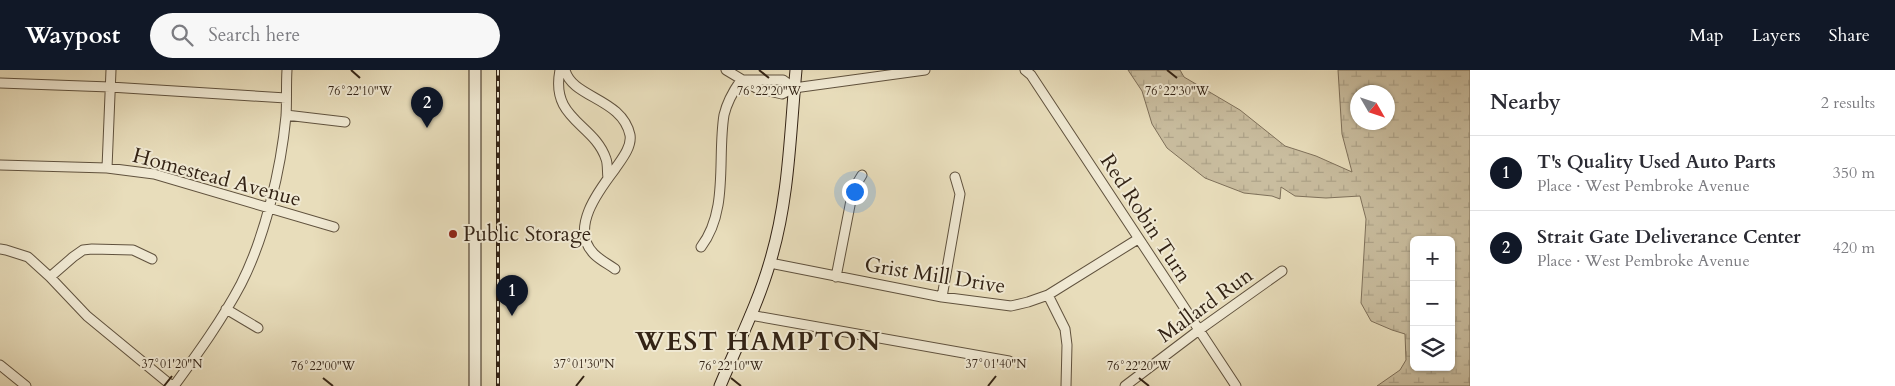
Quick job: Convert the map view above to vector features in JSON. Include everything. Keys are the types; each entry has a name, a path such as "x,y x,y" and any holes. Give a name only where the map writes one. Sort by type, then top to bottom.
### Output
{"main road":[{"path":"475,70 475,386"},
{"path":"720,386 770,263 780,223 787,184 796,70"}],"street":[{"path":"106,168 111,70"},
{"path":"0,249 28,257 87,316 173,386 203,346 241,284 248,268 269,206 281,150 286,114 286,70"},
{"path":"560,70 559,90 562,102 577,123 594,138 602,149 607,160 608,178"},
{"path":"565,70 567,77 579,87 607,104 628,125 630,139 625,155 588,209 584,227 585,240 592,252 615,269"},
{"path":"726,70 741,80 783,80 794,88 925,70"},
{"name":"Red Robin Turn","path":"1025,70 1031,74 1236,386"},
{"path":"702,247 710,236 718,210 724,114 733,92 741,80"},
{"path":"0,84 110,87 286,98"},
{"path":"286,114 345,122"},
{"name":"Homestead Avenue","path":"0,165 106,168 154,174 269,206 334,227"},
{"path":"836,277 852,190 862,175"},
{"path":"942,297 960,194 955,177"},
{"name":"Grist Mill Drive","path":"770,263 942,297 1011,306 1048,294 1138,238"},
{"path":"50,277 73,256 83,250 133,250 152,259"},
{"name":"Mallard Run","path":"1125,386 1282,271"},
{"path":"1048,294 1065,329 1066,386"},
{"path":"226,309 258,328"},
{"path":"750,315 1009,362"},
{"path":"0,365 26,386"}],"green space":[{"path":"1128,70 1180,70 1184,77 1240,110 1285,146 1316,156 1352,172 1342,134 1338,70 1470,70 1470,386 1377,386 1400,370 1406,360 1405,334 1371,321 1361,303 1366,219 1360,196 1326,198 1295,196 1281,187 1280,199 1272,196 1244,193 1205,178 1167,148 1152,124 1142,91"}],"railway":[{"path":"498,70 498,386"}],"place":[{"name":"Strait Gate Deliverance Center","path":"427,128"},
{"name":"Public Storage","path":"453,234"},
{"name":"T's Quality Used Auto Parts","path":"512,316"}],"district":[{"name":"WEST HAMPTON","path":"758,341"}]}
